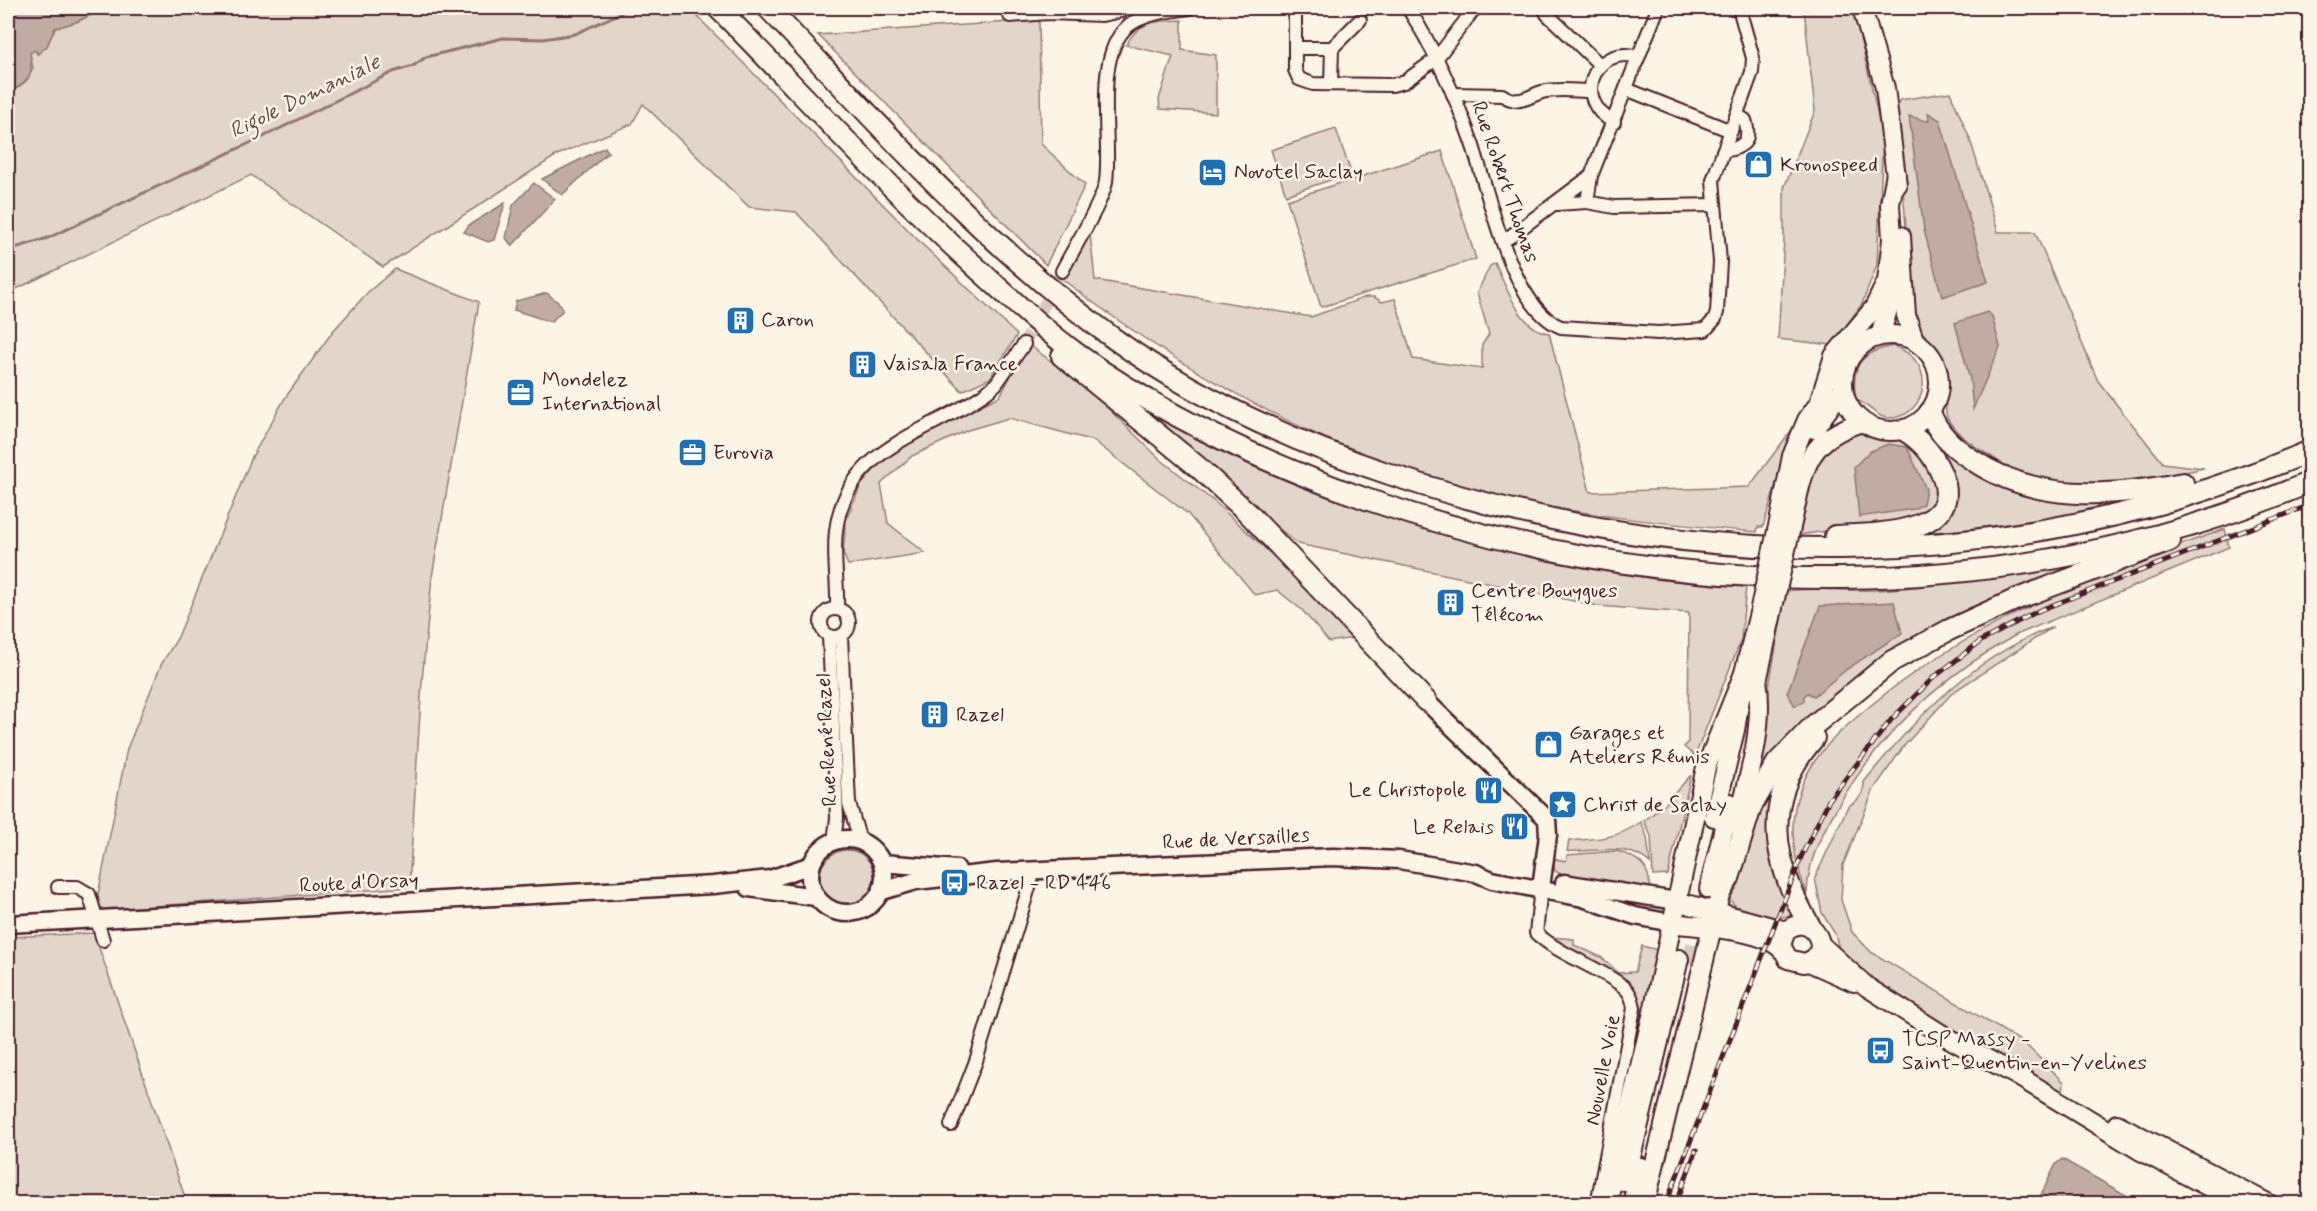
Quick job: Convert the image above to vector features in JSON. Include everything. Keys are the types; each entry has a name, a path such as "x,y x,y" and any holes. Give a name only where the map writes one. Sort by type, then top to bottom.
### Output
{"highway":[{"path":"718,8 922,219 1029,315 1081,356 1139,395 1265,460 1411,514 1475,533 1577,556 1655,568 1725,575 1813,578 1897,576 2037,561 2133,540 2222,515 2310,482"},
{"path":"768,8 911,159 1039,281 1114,339 1215,400 1316,448 1466,498 1566,524 1634,536 1755,546 1889,548 1970,541 2029,532 2118,513 2241,480 2309,451"},
{"path":"1029,315 1040,336 1110,398 1198,467 1247,512 1428,703"},
{"path":"1930,412 1941,435 1984,468 2017,483 2067,494 2104,495 2145,491 2246,467 2297,448 2309,451"},
{"path":"1755,546 1760,541 1894,530 1934,518 1943,508 1946,486 1936,461 1922,441 1904,430"},
{"path":"1709,889 1729,878 1751,807 1777,763 1799,738 1892,661 1965,622 2044,589 2211,526 2222,515"},
{"path":"1810,927 1787,884 1780,860 1777,836 1779,812 1788,780 1803,752 1817,734 1907,655"}],"main road":[{"path":"1862,8 1885,88 1896,174 1906,315 1914,340 1931,358 1939,381 1937,397 1930,412 1914,426 1904,430 1882,431 1862,422 1846,402 1843,389 1842,377 1851,355 1868,340 1880,336 1903,336 1914,340"},
{"path":"1786,517 1786,487 1798,440 1819,403 1834,356 1874,308 1887,281 1892,239 1890,204 1896,174"},
{"path":"1880,336 1896,284 1900,230"},
{"path":"1786,487 1805,441 1843,389"},
{"path":"1607,1203 1706,767 1751,677 1786,517 1811,454 1830,436 1862,422"},
{"path":"1645,1203 1716,911 1709,889 1752,756 1761,698 1751,677"},
{"path":"1428,703 1547,819 1548,835 1542,883"},
{"path":"851,838 860,841 877,853 882,863 884,882 882,891 869,906 851,913 831,910 816,897 812,887 812,865 820,850 834,841 851,838"},
{"name":"Rue de Versailles","path":"882,891 916,881 997,873 1333,857 1398,860 1476,873 1492,871 1542,883 1676,901"},
{"name":"Rue de Versailles","path":"882,863 997,873"},
{"name":"Route d'Orsay","path":"8,924 713,885 770,879 812,865"},
{"name":"Rue de Versailles","path":"1542,883 1642,918 1672,923"},
{"name":"Route d'Orsay","path":"713,885 816,897"},
{"path":"1676,901 1786,930"},
{"path":"1672,923 1771,941 1791,961 1809,962 1867,987 1942,1035 2018,1077 2140,1151 2241,1203"},
{"path":"1782,950 1782,940 1786,930 1795,925 1810,927 1817,933 1821,945 1867,987"},
{"path":"1809,962 1818,954 1821,945"},
{"path":"1620,1203 1685,960 1632,1203"},
{"path":"2018,1077 2057,1093 2269,1203"}],"street":[{"path":"1062,271 1105,187 1107,79 1117,44 1129,25 1149,16 1189,8"},
{"path":"1295,8 1295,70 1299,79 1307,83 1331,84 1398,84 1436,59 1475,8"},
{"name":"Rue Robert Thomas","path":"1408,8 1453,94 1472,144 1502,240 1533,305 1551,323 1583,330 1658,333 1705,330 1715,319 1718,301 1720,262 1714,205"},
{"path":"1544,8 1547,14 1600,65"},
{"path":"1587,202 1592,176 1658,8"},
{"path":"1557,204 1587,202 1614,207 1714,205 1713,180 1751,81 1753,64 1739,8"},
{"path":"1010,16 1048,13 1102,15 1120,9 1129,25"},
{"path":"1331,84 1332,48 1360,20"},
{"path":"1295,48 1332,48"},
{"path":"1614,122 1603,116 1596,108 1590,92 1595,72 1600,65 1616,56 1638,57"},
{"path":"1626,89 1731,131"},
{"path":"1453,94 1502,95 1509,99 1528,100 1542,92 1590,92"},
{"path":"1723,151 1737,149 1744,145 1748,137 1745,120 1737,115"},
{"path":"1502,240 1557,204 1592,176"},
{"name":"Rue René Razel","path":"837,609 836,531 842,505 855,481 870,462 886,449 987,392 996,384 1024,344"},
{"name":"Rue René Razel","path":"837,609 846,614 849,620 847,631 835,636 822,627 822,618 828,611 837,609"},
{"name":"Rue René Razel","path":"835,636 849,803 860,841"},
{"name":"Rue René Razel","path":"834,841 837,818 835,636"},
{"path":"951,1125 976,1061 1034,871"},
{"name":"Nouvelle Voie","path":"1542,883 1536,933 1549,945 1624,987 1633,1000 1634,1008 1597,1203"},
{"path":"58,887 65,885 85,891 93,902 103,939"}],"shaded area":[{"path":"8,8 106,8 76,22 55,28 47,46 38,54 35,50 30,53 31,68 28,78 8,93"},
{"path":"106,8 689,8 924,246 1017,335 990,378 962,391 796,212 749,207 643,104 632,124 557,155 383,267 251,175 8,293 8,93 19,87 33,69 30,53 35,49 37,54 47,46 55,28 76,22"},
{"path":"1815,8 1851,8 1855,14 1883,137 1877,265 1862,304 1832,345 1778,339 1784,239 1784,188 1815,111 1804,9 1815,12"},
{"path":"1039,20 1041,144 1085,185 1046,265 818,35"},
{"path":"1182,20 1182,50 1216,55 1216,113 1160,109 1159,99 1173,56 1126,45 1143,26 1157,22"},
{"path":"1950,92 1970,139 1998,232 2035,232 2098,381 2163,463 2204,468 2111,485 2064,484 2019,473 1982,451 1959,433 1950,422 1945,409 1947,385 1944,366 1932,343 1913,323 1897,107 1900,100"},
{"path":"1928,113 1940,120 1988,282 1942,297 1924,230 1909,116 1926,121 1929,120"},
{"path":"1336,129 1351,173 1286,195 1271,150"},
{"path":"605,147 608,152 562,195 542,179"},
{"path":"1442,151 1476,259 1321,307 1287,200"},
{"path":"534,183 555,199 512,246 506,238 513,205"},
{"path":"505,203 494,240 488,242 464,232 469,225"},
{"path":"1089,224 1095,280 1311,317 1366,297 1374,297 1382,302 1395,299 1413,359 1482,369 1482,345 1489,334 1477,293 1490,266 1495,263 1522,316 1539,330 1549,333 1590,492 1749,487 1793,428 1763,527 1758,527 1757,532 1689,526 1588,513 1521,501 1430,478 1318,435 1211,380 1110,315 1062,279"},
{"path":"395,269 479,302 432,577 422,681 409,887 102,910 98,895 127,749 161,665 178,637 252,457 285,398 333,331 368,292"},
{"path":"547,293 561,305 562,311 551,322 514,310 516,301"},
{"path":"1987,312 1992,316 2000,347 1973,409 1970,379 1955,323"},
{"path":"1028,344 1087,388 1160,459 1216,503 1283,565 1353,638 1329,642 1302,610 1277,590 1255,595 1188,514 1094,441 1009,418 968,430 912,456 881,484 888,523 925,553 848,565 843,553 846,520 861,485 882,461 912,440 1000,396"},
{"path":"1893,346 1909,354 1919,365 1923,378 1922,391 1917,403 1909,412 1897,417 1883,417 1856,400 1856,370 1865,357 1872,352"},
{"path":"1128,399 1232,457 1345,503 1403,523 1462,539 1579,565 1655,579 1746,587 1741,640 1695,756 1684,747 1688,743 1689,613 1598,606 1298,544 1187,453"},
{"path":"1858,431 1881,439 1902,438 1912,442 1937,481 1938,499 1929,512 1912,519 1798,535 1803,501 1818,459 1841,438"},
{"path":"1933,437 1976,472 2139,494 2088,510 2037,521 1932,533 1941,521 1928,439"},
{"path":"1888,444 1907,447 1926,489 1923,504 1914,509 1859,517 1854,467 1869,452"},
{"path":"2225,529 2229,547 2016,635 1963,668 1939,687 1895,729 1856,777 1827,825 1817,847 1810,869 1807,893 1794,845 1794,814 1797,798 1816,759 1850,723 1904,680 1946,652 1990,627 2083,583"},
{"path":"2122,553 1969,608 1906,646 1750,793 1786,591 1909,588 2000,575"},
{"path":"1894,602 1902,633 1847,669 1814,696 1808,693 1804,696 1804,701 1795,706 1787,693 1820,606"},
{"path":"2053,627 1953,692 1904,746 1874,789 1843,865 1841,900 1852,932 1871,952 2024,1043 2064,1082 2063,1092 1992,1055 1857,969 1841,956 1835,934 1822,913 1815,878 1848,806 1860,797 1864,782 1904,734 1948,691 1997,654"},
{"path":"1794,754 1780,789 1797,914 1774,919 1735,906 1728,897 1743,839"},
{"path":"1691,775 1668,875 1653,876 1651,836 1644,821 1666,803"},
{"path":"1641,822 1647,837 1650,863 1640,856 1621,850 1567,851 1569,841 1614,835"},
{"path":"842,850 852,850 862,854 870,862 874,877 870,892 862,900 852,904 842,904 832,900 824,892 820,882 820,872 824,862 832,854"},
{"path":"1617,851 1642,864 1648,874 1650,890 1566,877 1555,871 1553,859 1566,861 1567,855"},
{"path":"94,933 187,1203 8,1203 8,937"},
{"path":"1550,937 1574,939 1574,945 1601,957 1619,973 1635,972 1642,946 1662,951 1634,1071 1627,1071 1641,1011 1638,1000"},
{"path":"2062,1159 2140,1203 2037,1203 2056,1164"}],"waterway":[{"name":"Rigole Domaniale","path":"8,250 48,238 265,136 393,72 413,66 426,57 503,38 543,39 575,34 627,10"}],"tunnel":[{"path":"1024,344 1062,271"},
{"path":"1691,962 1709,889"}],"railway":[{"path":"1666,1204 1801,857 1829,800 1891,720 1933,678 1981,641 2040,610 2310,505"},
{"path":"1676,1204 1696,1150"}],"place":[{"name":"Kronospeed","path":"1759,165"},
{"name":"Novotel Saclay","path":"1213,172"},
{"name":"Caron","path":"740,320"},
{"name":"Vaisala France","path":"862,364"},
{"name":"Mondelez International","path":"521,392"},
{"name":"Eurovia","path":"692,453"},
{"name":"Centre Bouygues Télécom","path":"1450,603"},
{"name":"Razel","path":"935,715"},
{"name":"Garages et Ateliers Réunis","path":"1548,745"},
{"name":"Le Christopole","path":"1488,790"},
{"name":"Christ de Saclay","path":"1562,805"},
{"name":"Le Relais","path":"1515,827"},
{"name":"Razel - RD 446","path":"955,883"},
{"name":"TCSP Massy - Saint-Quentin-en-Yvelines","path":"1881,1051"}]}
